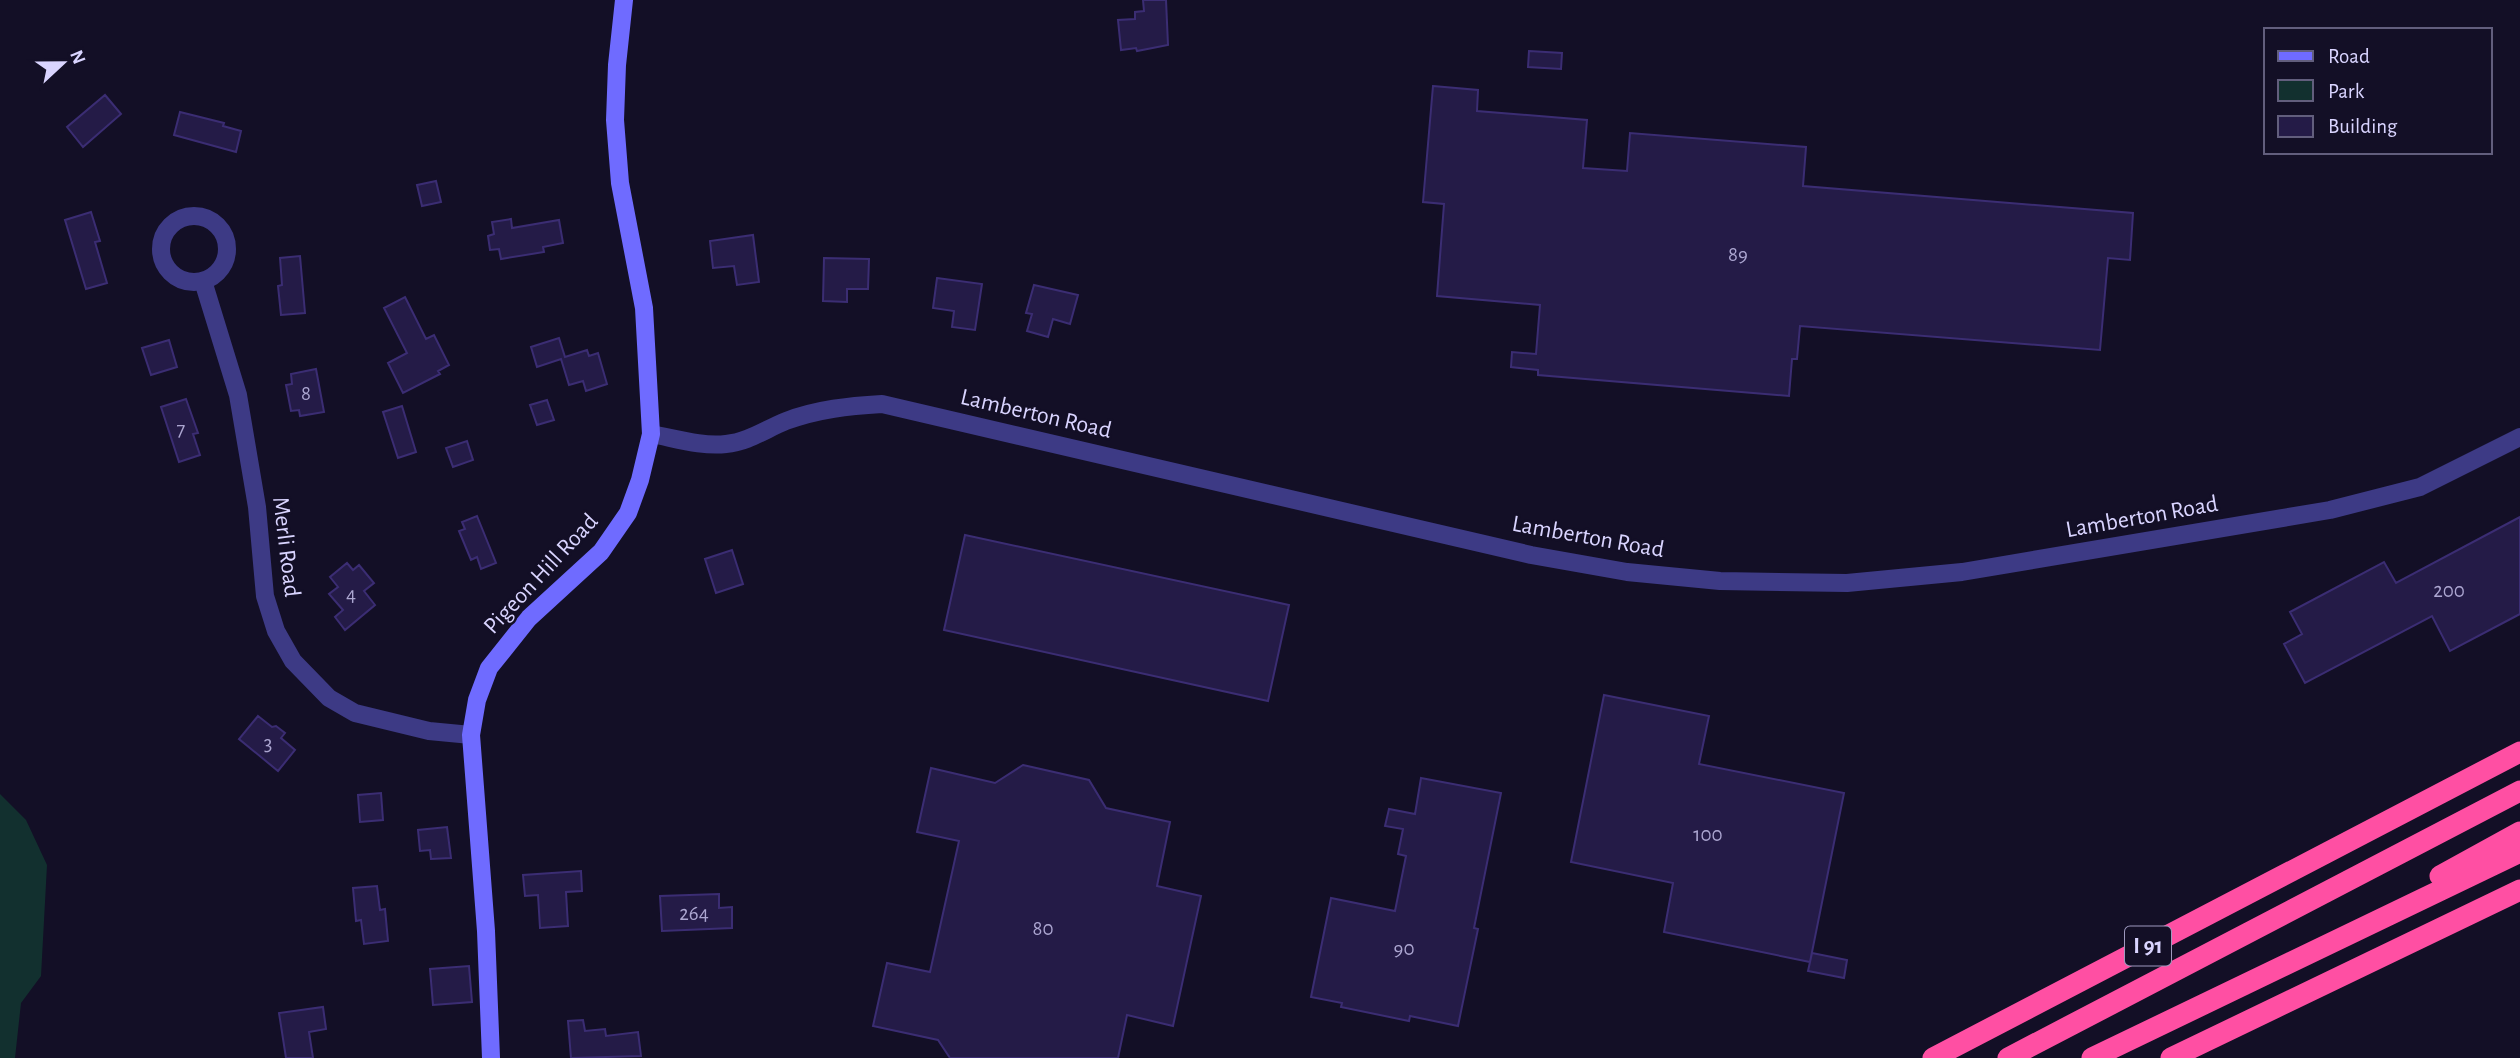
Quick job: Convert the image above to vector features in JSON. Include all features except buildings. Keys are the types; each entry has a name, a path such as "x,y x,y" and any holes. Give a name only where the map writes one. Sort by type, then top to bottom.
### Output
{"highway":[{"name":"I 91","path":"1933,1058 2520,752"},
{"path":"2008,1058 2520,791"},
{"path":"2401,853 2468,829 2520,803"},
{"path":"2376,922 2415,891 2520,832"},
{"path":"2092,1058 2520,852"},
{"path":"2171,1058 2520,890"}],"street":[{"name":"Pigeon Hill Road","path":"492,1058 486,931 471,735 477,700 489,668 530,618 601,552 628,513 640,480 651,434 644,308 620,183 615,120 617,65 624,0"},
{"name":"Merli Road","path":"203,281 238,395 257,507 265,596 276,631 293,661 329,698 355,713 429,731 471,735"},
{"name":"Lamberton Road","path":"651,434 715,445 729,444 788,421 832,408 882,404 1518,552 1600,567 1720,581 1847,583 1962,572 2330,510 2420,487 2520,438"}],"green space":[{"path":"0,794 26,820 47,865 41,976 21,1003 15,1058 0,1058"}]}
